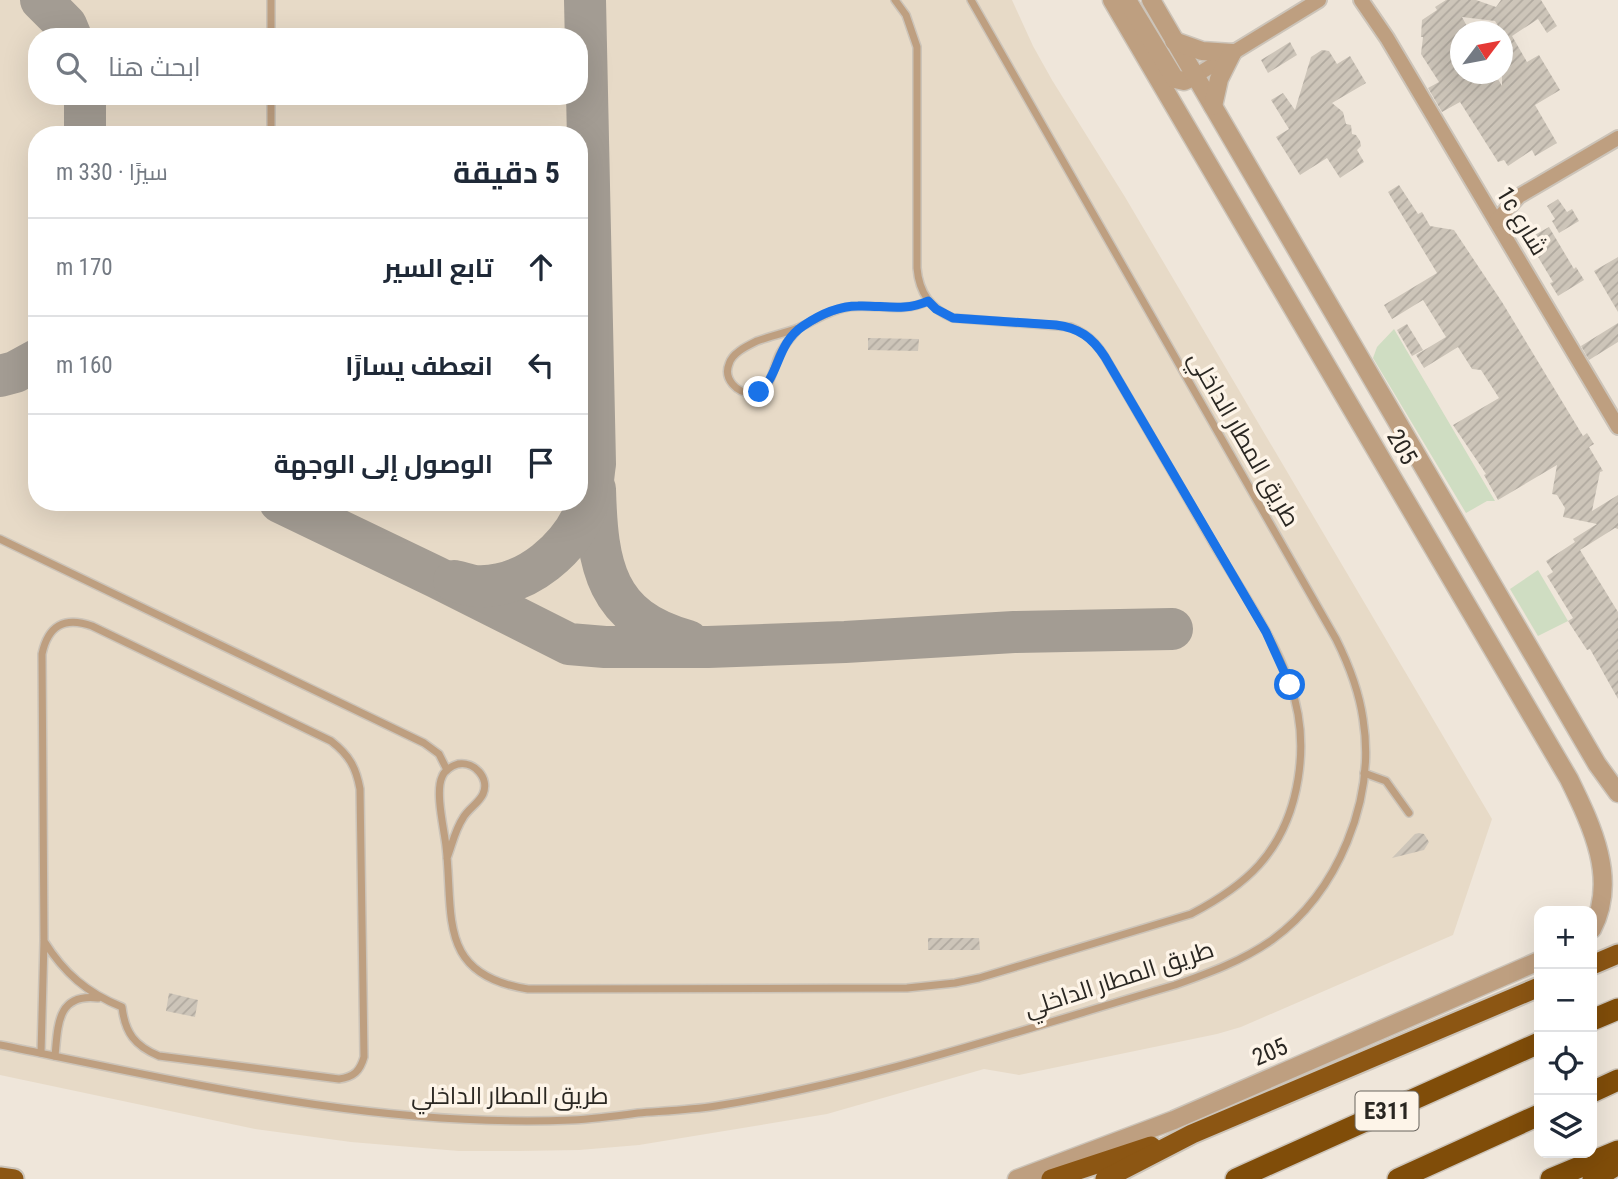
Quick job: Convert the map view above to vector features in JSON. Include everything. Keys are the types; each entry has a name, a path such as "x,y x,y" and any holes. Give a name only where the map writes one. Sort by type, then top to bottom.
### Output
{"highway":[{"path":"1597,963 1618,954"},
{"path":"1105,1179 1192,1134 1534,990"},
{"path":"1597,1018 1618,1009"},
{"name":"E311","path":"1236,1179 1534,1046"},
{"path":"1597,1090 1618,1080"},
{"name":"E311","path":"1398,1179 1534,1117"},
{"path":"1051,1179 1192,1134"},
{"path":"1551,1179 1618,1151"},
{"path":"1593,1179 1618,1164"},
{"path":"0,1177 14,1179"}],"street":[{"name":"205","path":"1112,0 1569,779 1600,842 1608,873 1609,885 1604,909 1597,921"},
{"path":"1128,0 1175,79 1184,82 1320,0"},
{"name":"205","path":"1151,0 1597,764 1618,793"},
{"name":"1c شارع","path":"1361,0 1387,38 1618,427"},
{"name":"1c شارع","path":"1372,0 1387,38"},
{"path":"1174,41 1202,51 1232,53"},
{"path":"1213,106 1219,79 1232,53"},
{"path":"1487,206 1519,196 1618,138"},
{"path":"1496,221 1519,196"},
{"path":"1597,764 1618,808"},
{"path":"1569,779 1606,834 1618,867"},
{"name":"205","path":"1017,1179 1174,1120 1534,963"}],"lane":[{"path":"271,0 271,28"},
{"path":"447,858 458,826 484,794 482,774 465,764 455,765 447,770 442,776 440,793 447,858 449,914 461,951 474,967 490,979 508,986 528,989 907,988 955,983 1191,915 1217,900 1260,864 1289,814 1297,787 1300,734 1290,685 1266,632 1097,344 1085,333 1071,327 953,318 936,309 921,289 917,268 917,47 906,15 895,0"},
{"name":"طريق المطار الداخلي","path":"0,1045 227,1090 347,1110 468,1119 572,1120 701,1107 833,1083 951,1051 1209,973 1243,958 1273,939 1300,915 1341,857 1362,797 1366,744 1360,700 1346,659 971,0"},
{"path":"271,105 271,126"},
{"path":"800,327 781,351 766,386 759,392 750,394 740,391 732,384 727,374 729,363 735,355 756,342 800,327 845,307 907,308 928,301"},
{"path":"0,539 424,743 439,754 447,770"},
{"path":"41,1053 44,941 43,654 45,640 53,629 65,622 79,621 331,741 346,753 357,770 360,789 364,1057 355,1074 339,1079 159,1056 132,1039 124,1024 122,1007 100,998 86,996 72,1001 62,1012 55,1056"},
{"path":"1364,773 1386,781 1409,813"},
{"path":"44,941 67,973 100,998"}],"shaded area":[{"path":"0,0 1012,0 1052,80 1125,197 1492,819 1453,935 1241,1027 1217,1034 1019,1075 984,1069 827,1114 639,1145 579,1150 459,1151 351,1142 255,1129 0,1075"}],"green space":[{"path":"1394,329 1495,501 1487,501 1466,513 1373,358 1377,347"},
{"path":"1538,570 1568,621 1538,636 1510,589"}],"building":[{"path":"1446,0 1476,0 1496,7 1501,0 1541,0 1557,26 1547,33 1538,19 1513,35 1513,21 1462,17 1464,21 1450,21 1450,84 1513,84 1513,38 1527,62 1539,55 1560,90 1535,105 1557,143 1535,156 1532,150 1508,166 1504,160 1498,162 1460,102 1442,112 1428,88 1439,82 1421,54 1422,20 1437,10 1435,7"},
{"path":"1290,42 1297,55 1268,73 1261,60"},
{"path":"1322,50 1329,51 1337,64 1350,56 1366,83 1332,103 1343,112 1346,124 1351,125 1352,134 1360,141 1361,146 1357,150 1364,162 1340,178 1327,158 1300,175 1276,137 1289,129 1271,100 1283,93 1295,110 1311,57"},
{"path":"1399,185 1418,214 1422,212 1430,226 1454,230 1502,302 1583,436 1587,433 1594,444 1589,447 1603,471 1600,472 1592,511 1618,495 1618,529 1615,528 1580,550 1618,612 1618,699 1590,649 1587,650 1568,621 1573,618 1547,576 1553,572 1546,561 1597,524 1563,517 1565,508 1557,495 1552,494 1557,465 1498,500 1484,475 1486,474 1453,425 1499,398 1481,370 1472,369 1458,347 1424,368 1416,355 1446,337 1423,300 1392,319 1384,305 1437,273 1388,192"},
{"path":"1558,199 1567,212 1572,209 1579,221 1559,233 1547,206"},
{"path":"1549,227 1574,269 1576,267 1584,280 1558,296 1550,283 1553,282 1529,242"},
{"path":"1618,257 1618,312 1594,271"},
{"path":"1618,323 1618,342 1589,360 1581,346"},
{"path":"1407,324 1423,350 1412,356 1397,330"},
{"path":"868,338 919,339 918,351 868,350"},
{"path":"1415,834 1424,834 1429,842 1424,850 1392,858"},
{"path":"928,938 979,938 980,950 928,950"},
{"path":"169,993 198,1000 195,1017 166,1011"}],"taxiway":[{"path":"41,0 67,28"},
{"path":"585,0 586,28"},
{"path":"85,105 85,126"},
{"path":"587,105 588,126"},
{"path":"588,139 595,464 588,503"},
{"path":"0,376 28,365"},
{"path":"595,489 599,542 603,565 611,585 623,603 639,619 660,631 688,641"},
{"path":"299,511 569,644 605,647 708,647 1014,632 1172,629"},
{"path":"454,581 475,586 494,585 529,573 545,562 572,535 585,511"}],"route":[{"path":"759,392 771,379 781,351 800,327 845,307 907,308 928,301 936,309 953,318 1056,325 1085,333 1097,344 1105,357 1266,632 1290,685"}]}
